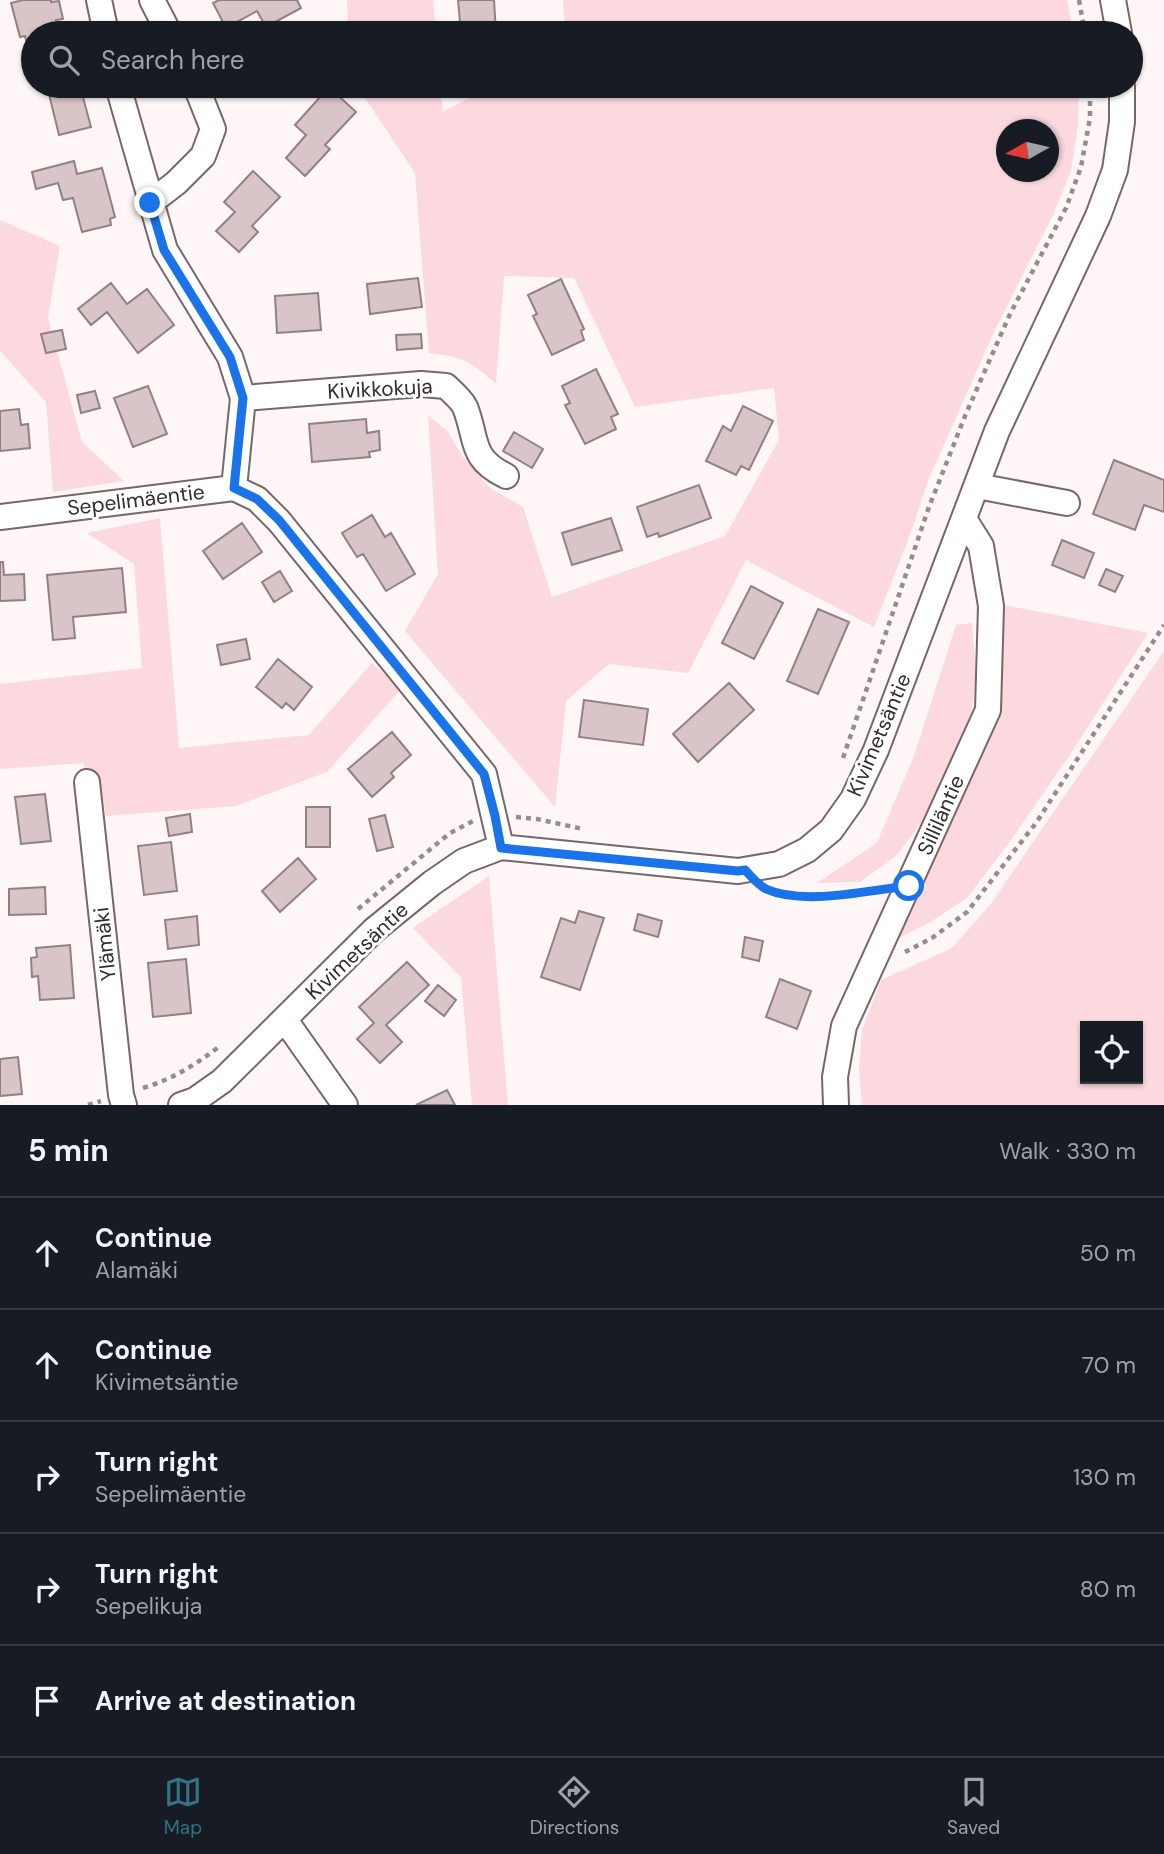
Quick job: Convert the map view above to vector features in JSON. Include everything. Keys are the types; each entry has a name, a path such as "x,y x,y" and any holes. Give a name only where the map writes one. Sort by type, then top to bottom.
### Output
{"street":[{"path":"99,0 103,21"},
{"path":"152,0 163,21"},
{"path":"1113,0 1117,21"},
{"path":"121,98 164,250 230,357 243,398 234,488"},
{"path":"150,203 176,183 203,156 213,129 201,98"},
{"name":"Kivimetsäntie","path":"181,1105 195,1100 222,1081 374,930 464,861 501,848 738,871 779,864 807,850 831,830 853,799 876,750 997,431 1098,216 1115,170 1122,122 1122,98"},
{"name":"Kivikkokuja","path":"243,398 421,384 446,386 464,404 475,447 487,467 506,476"},
{"path":"977,486 1067,503"},
{"name":"Sepelimäentie","path":"0,517 234,488 257,499 279,520 484,774 501,848"},
{"name":"Silliläntie","path":"836,1105 835,1077 844,1026 988,710 991,606 981,546 964,519"},
{"name":"Ylämäki","path":"87,782 122,1100"},
{"path":"285,1020 345,1105"}],"path":[{"path":"1079,0 1083,21"},
{"path":"841,762 929,508 965,416 1010,314 1066,208 1081,167 1090,118 1090,98"},
{"path":"876,952 906,952 932,938 967,912 1036,823 1164,625"},
{"path":"352,915 450,833 476,820 495,816 537,819 590,830"},
{"path":"745,870 763,888 787,895 817,896 909,886"},
{"path":"88,1105 122,1100 169,1080 192,1068 229,1037"}],"shaded area":[{"path":"347,0 433,0 435,21 347,21"},
{"path":"563,0 1067,0 1071,21 565,21"},
{"path":"365,98 441,98 443,112 468,98 1079,98 1078,125 1071,171 1053,215 994,332 930,476 874,627 746,560 688,673 609,664 566,701 555,807 405,631 438,574 428,415 447,431 463,457 490,488 523,507 552,597 725,536 779,440 774,388 635,407 574,278 504,276 496,384 466,361 429,353 415,173"},
{"path":"0,220 60,246 48,318 82,442 124,481 53,492 46,402 0,351"},
{"path":"160,518 179,748 309,735 372,663 401,689 327,772 236,806 106,816 100,780 87,782 84,763 0,769 0,684 142,668 134,564 87,533"},
{"path":"999,604 1148,633 1073,750 967,898 929,923 897,939 975,772 994,712"},
{"path":"972,623 976,672 970,730 930,812 896,856 860,882 817,883 877,843 914,756 956,625"},
{"path":"1164,651 1164,1105 862,1105 859,1071 862,1030 881,980 952,948 990,905"},
{"path":"489,876 508,1105 472,1105 461,977 413,928"}],"building":[{"path":"23,0 59,1 63,19 21,21 20,37 11,3"},
{"path":"219,0 297,0 301,8 277,21 263,21 257,11 239,21 222,21 213,3"},
{"path":"458,0 494,0 495,21 460,21"},
{"path":"50,98 83,98 91,127 59,135"},
{"path":"319,98 341,98 356,112 325,145 330,149 305,176 286,158 306,135 295,125"},
{"path":"74,161 77,174 102,168 115,217 110,219 111,225 82,232 73,198 63,200 58,183 36,189 32,172"},
{"path":"253,171 280,197 252,226 258,232 239,252 216,231 235,212 224,202"},
{"path":"418,278 422,307 370,314 367,284"},
{"path":"561,279 584,329 581,331 584,340 552,355 533,316 537,314 528,295"},
{"path":"111,283 127,304 147,289 174,325 138,353 107,312 91,325 78,309"},
{"path":"318,293 321,330 277,333 275,296"},
{"path":"62,330 66,349 46,353 41,334"},
{"path":"421,334 422,348 397,350 396,335"},
{"path":"596,369 618,414 611,417 616,429 585,444 565,405 570,403 562,386"},
{"path":"148,386 167,434 133,447 114,398"},
{"path":"95,391 100,408 81,413 77,395"},
{"path":"743,406 773,421 749,470 741,466 736,475 706,461 723,426 731,431"},
{"path":"19,409 21,425 28,424 30,448 0,451 0,411"},
{"path":"366,419 367,433 379,431 380,450 369,452 370,457 312,462 309,424"},
{"path":"514,432 543,449 532,468 503,451"},
{"path":"1114,460 1164,480 1164,512 1144,505 1135,530 1093,514"},
{"path":"699,485 711,518 659,537 658,533 647,537 637,507"},
{"path":"372,515 385,537 391,533 415,574 386,591 363,554 357,557 342,533"},
{"path":"611,518 622,550 572,565 562,533"},
{"path":"242,523 262,552 223,579 203,551"},
{"path":"1062,540 1094,553 1084,578 1052,565"},
{"path":"0,562 3,562 4,575 24,574 25,600 0,601"},
{"path":"122,568 126,612 73,617 75,638 53,640 47,575"},
{"path":"1106,569 1123,576 1115,592 1099,585"},
{"path":"280,571 292,591 274,602 262,582"},
{"path":"751,586 783,603 754,659 722,643"},
{"path":"818,609 849,622 818,694 787,681"},
{"path":"246,639 250,659 221,665 217,645"},
{"path":"278,659 312,687 294,710 286,703 282,708 256,687"},
{"path":"729,683 754,710 698,762 673,734"},
{"path":"584,700 648,709 643,745 579,737"},
{"path":"392,732 411,755 391,773 394,777 372,797 348,769"},
{"path":"45,794 51,841 21,844 15,797"},
{"path":"306,807 330,807 330,847 306,847"},
{"path":"190,814 192,832 169,836 166,818"},
{"path":"385,815 393,847 377,851 369,819"},
{"path":"171,842 177,891 144,895 138,846"},
{"path":"298,858 316,879 280,912 262,891"},
{"path":"45,887 46,914 9,915 9,889"},
{"path":"579,911 604,918 580,990 541,977 561,918 575,923"},
{"path":"638,914 662,921 658,937 634,930"},
{"path":"197,916 199,945 168,949 165,920"},
{"path":"745,937 763,941 759,961 742,957"},
{"path":"70,945 74,998 40,1000 38,976 32,977 31,958 37,957 36,948"},
{"path":"186,959 191,1013 153,1017 148,963"},
{"path":"407,962 429,985 386,1025 402,1042 380,1063 357,1039 374,1023 359,1007"},
{"path":"780,979 811,991 797,1029 766,1017"},
{"path":"438,985 456,1000 444,1016 425,1001"},
{"path":"18,1057 22,1094 0,1096 0,1059"},
{"path":"447,1090 455,1105 416,1105"}],"route":[{"path":"150,203 164,250 230,357 243,398 234,488 257,499 279,520 484,774 501,848 745,870 763,888 787,895 817,896 909,886"}]}
